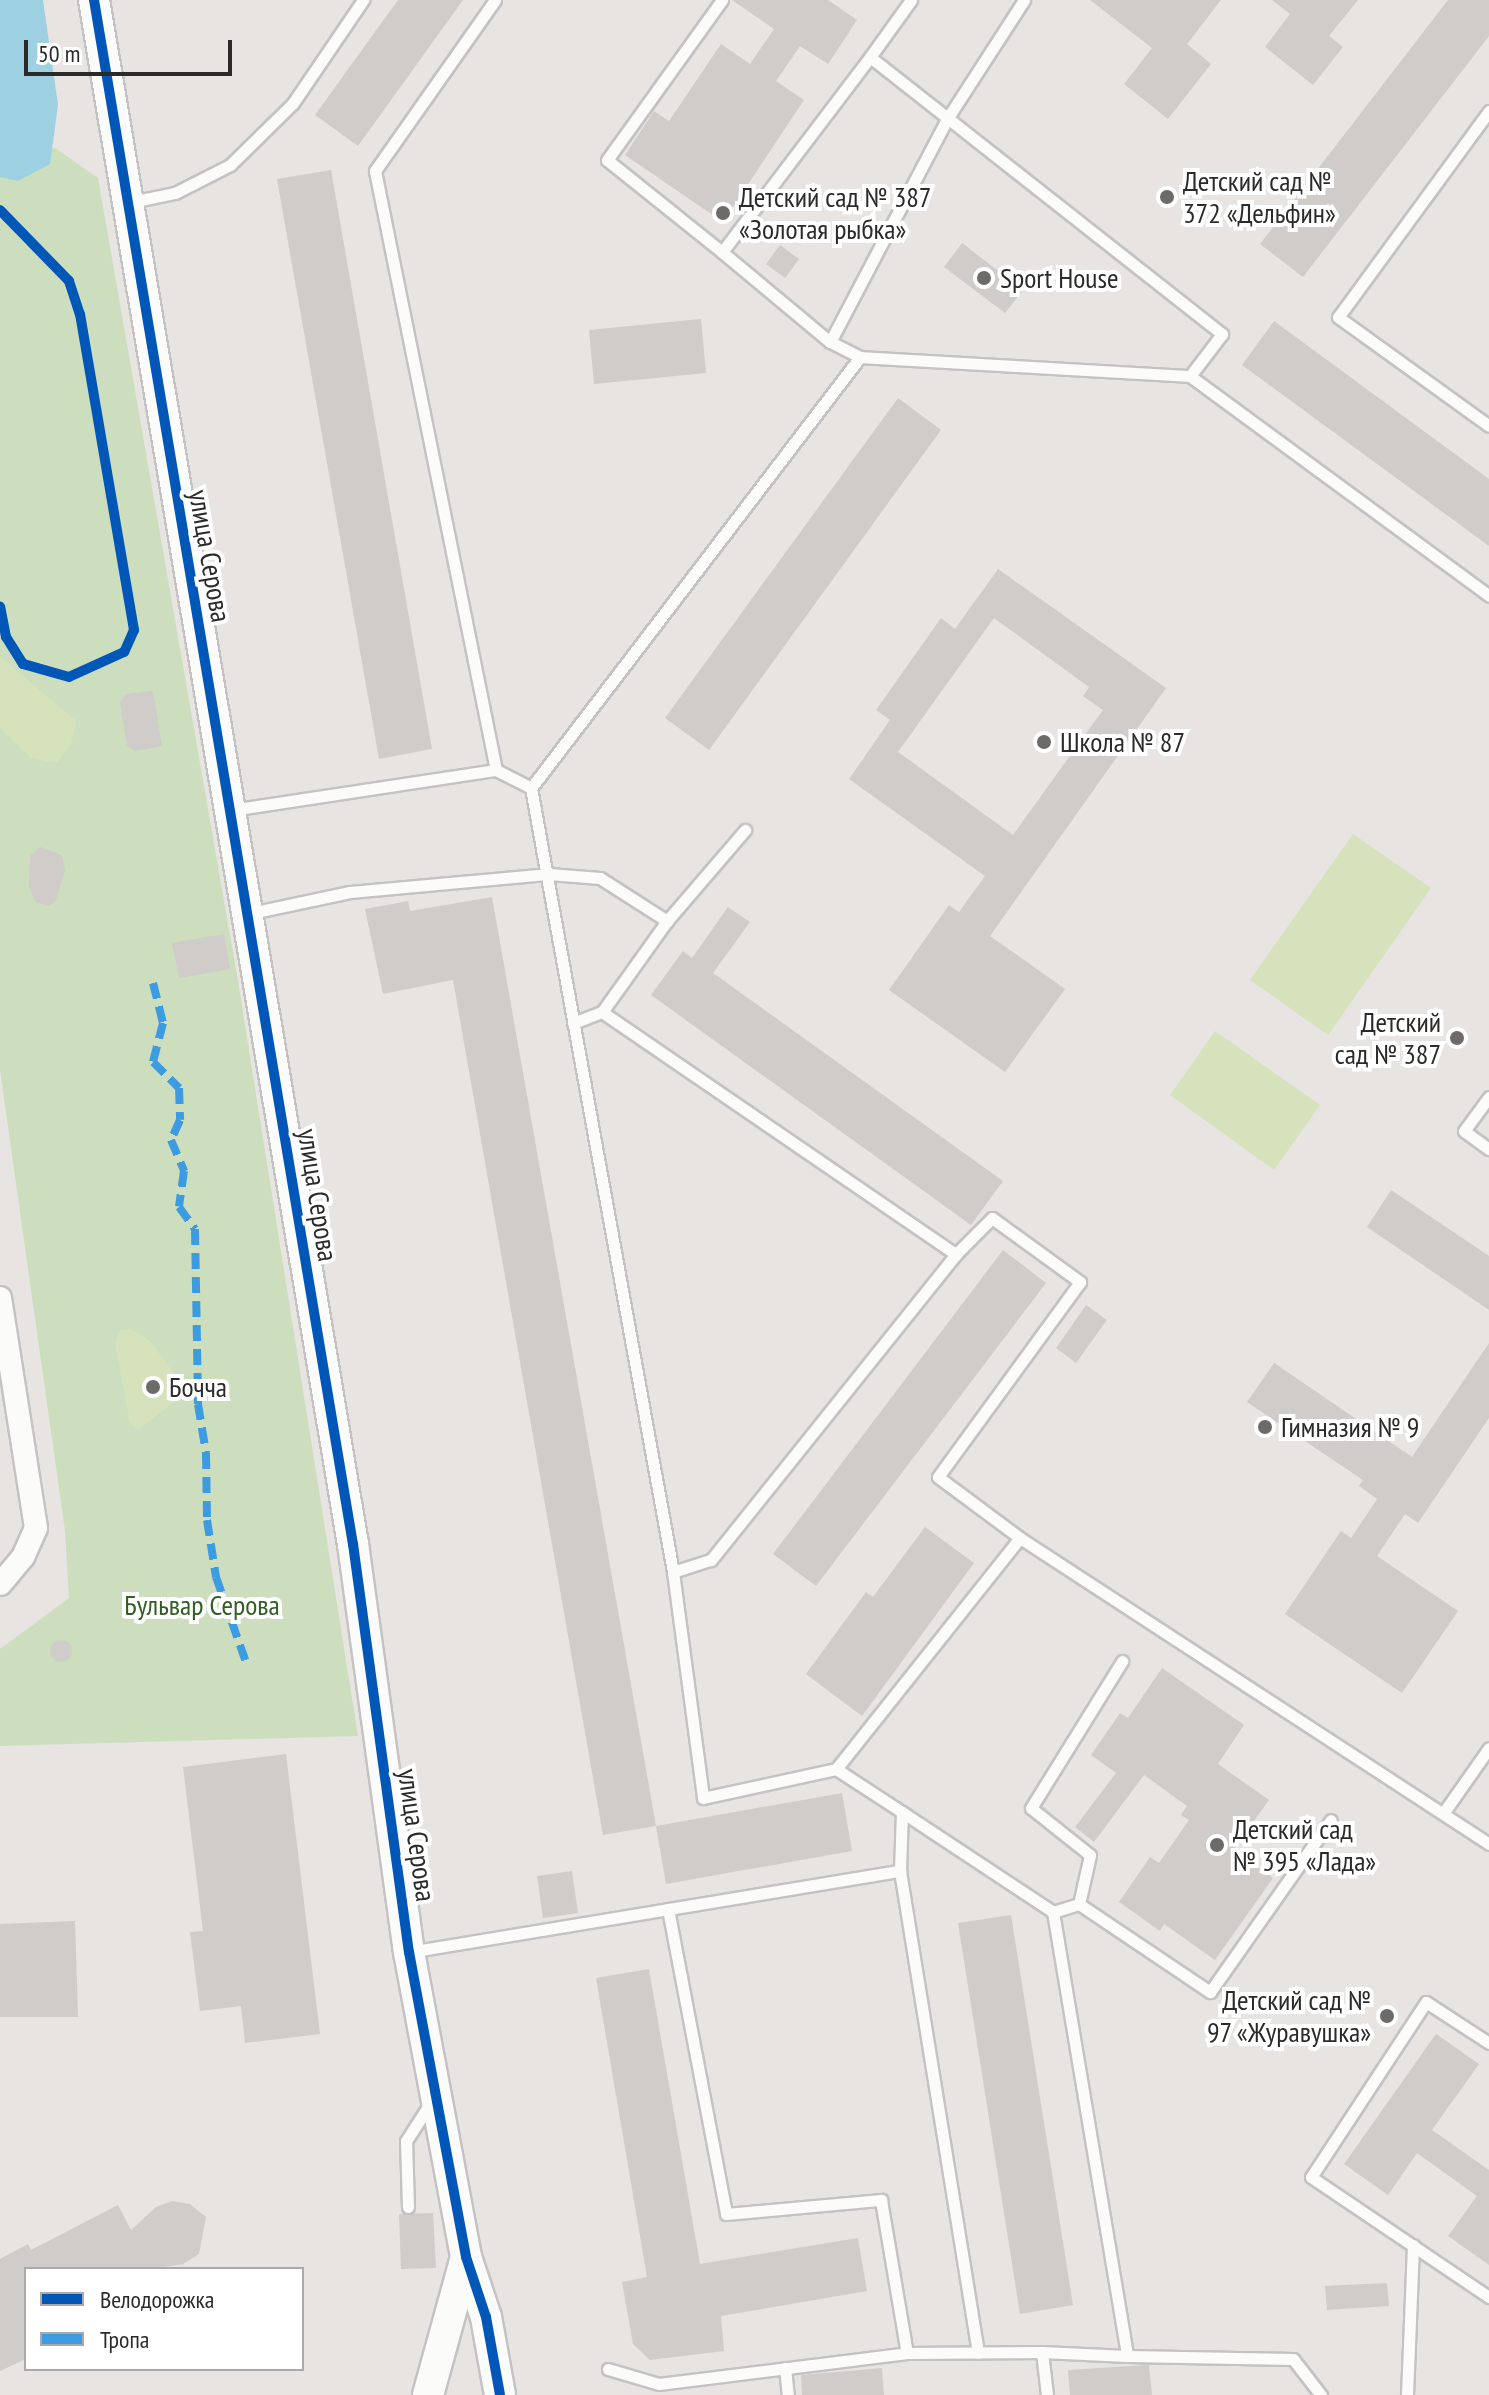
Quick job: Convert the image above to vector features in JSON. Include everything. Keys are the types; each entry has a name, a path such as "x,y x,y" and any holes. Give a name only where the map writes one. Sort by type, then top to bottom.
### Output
{"street":[{"name":"улица Серова","path":"94,0 353,1544 409,1952 466,2257 486,2317 500,2395"},
{"path":"0,1298 36,1528 15,1552 0,1584"},
{"name":"улица Серова","path":"428,2395 466,2257"}],"lane":[{"path":"126,203 175,193 230,165 293,103 363,0"},
{"path":"495,0 375,171 496,770"},
{"path":"722,0 607,160 830,342 860,357 1190,376 1489,596"},
{"path":"722,252 911,0"},
{"path":"830,342 947,119 1024,0"},
{"path":"870,57 1222,334 1190,376"},
{"path":"1489,111 1338,317 1489,426"},
{"path":"860,357 531,788 673,1572 703,1798 836,1769 1020,1538"},
{"path":"228,811 496,770 531,788"},
{"path":"573,1023 602,1012 667,921 745,830"},
{"path":"247,914 350,892 549,874 600,878 667,921"},
{"path":"602,1012 956,1254"},
{"path":"1489,1097 1464,1131 1489,1149"},
{"path":"673,1572 711,1560 956,1254 992,1218 1080,1282 938,1477 1020,1538 1489,1844"},
{"path":"1079,1904 1090,1855 1031,1808 1122,1661"},
{"path":"1444,1812 1489,1748"},
{"path":"836,1769 1053,1912 1127,2356"},
{"path":"902,1812 900,1871 978,2353"},
{"path":"1079,1904 1210,1992 1331,1820"},
{"path":"409,1952 900,1871"},
{"path":"1053,1912 1079,1904"},
{"path":"668,1909 726,2214 881,2200 907,2353"},
{"path":"1489,2043 1426,2002 1311,2177 1489,2297"},
{"path":"408,2207 406,2141 436,2095"},
{"path":"1407,2395 1413,2245"},
{"path":"1042,2352 1047,2395"},
{"path":"608,2369 659,2384 907,2353 1042,2352 1293,2359 1321,2395"},
{"path":"785,2368 788,2395"}],"green space":[{"name":"Бульвар Серова","path":"55,148 98,178 238,981 358,1736 0,1746 0,1649 69,1598 65,1531 0,1070 0,155"},
{"path":"0,656 76,721 71,744 57,763 31,758 0,728"},
{"path":"1353,834 1431,888 1328,1035 1250,980"},
{"path":"1215,1031 1320,1105 1274,1170 1170,1095"},
{"name":"Бочча","path":"131,1329 150,1341 179,1380 183,1395 138,1430 130,1423 115,1345 119,1331"}],"water":[{"path":"0,0 43,0 58,105 50,164 18,181 0,177"}],"building":[{"path":"398,0 463,0 358,146 315,115"},
{"path":"732,0 828,0 857,20 828,64 800,46 776,81 804,100 723,222 625,155 654,111 669,121 721,44 750,64 774,29"},
{"path":"1090,0 1221,0 1187,44 1211,64 1168,119 1124,84 1152,48"},
{"path":"1272,0 1358,0 1329,36 1343,47 1313,85 1265,47 1290,14"},
{"path":"1448,0 1489,0 1489,36 1303,277 1260,244"},
{"path":"331,170 432,749 379,759 277,179"},
{"name":"Sport House","path":"962,243 1023,290 1005,313 944,267"},
{"path":"780,245 799,259 785,278 766,264"},
{"path":"701,319 706,373 594,384 589,330"},
{"path":"1274,321 1489,479 1489,546 1242,365"},
{"path":"898,398 941,430 709,750 665,718"},
{"path":"998,569 1166,688 990,936 1065,989 1005,1072 889,990 949,905 959,912 985,876 849,779 890,720 876,710 941,618 955,629","holes":["994,618 1089,687 1083,696 1103,710 1013,835 898,752"]},
{"path":"153,691 162,746 135,751 127,746 120,702 126,694"},
{"path":"40,847 62,855 65,870 56,900 49,906 36,902 29,887 30,856"},
{"path":"492,897 656,1826 603,1835 453,980 383,994 365,909 408,901 410,911"},
{"path":"728,907 750,922 713,973 1003,1181 971,1225 651,995 683,951 692,958"},
{"path":"224,934 230,969 179,978 172,943"},
{"path":"1391,1190 1489,1256 1489,1310 1367,1227"},
{"path":"1003,1250 1046,1283 816,1586 773,1554"},
{"path":"1086,1305 1107,1320 1076,1363 1056,1348"},
{"path":"1489,1343 1489,1418 1418,1523 1405,1514 1377,1556 1458,1611 1402,1693 1285,1614 1341,1531 1351,1538 1377,1499 1359,1486 1363,1480 1247,1402 1274,1363 1412,1457"},
{"path":"925,1527 974,1563 862,1716 806,1674 866,1592 873,1597"},
{"path":"61,1640 69,1643 72,1651 69,1659 61,1662 53,1659 50,1651 53,1643"},
{"path":"1162,1668 1244,1725 1218,1764 1269,1800 1233,1850 1273,1878 1215,1960 1164,1924 1160,1931 1119,1902 1150,1857 1159,1863 1189,1820 1181,1815 1187,1806 1144,1775 1094,1842 1075,1827 1116,1773 1091,1755 1120,1713 1128,1718"},
{"path":"286,1754 320,2034 245,2043 241,2006 200,2011 190,1932 203,1931 183,1767"},
{"path":"842,1793 852,1851 666,1884 656,1826"},
{"path":"572,1871 578,1913 543,1918 537,1876"},
{"path":"1011,1915 1073,2305 1020,2314 958,1923"},
{"path":"75,1921 78,2017 0,2017 0,1924"},
{"path":"649,1969 700,2264 858,2238 867,2291 721,2316 724,2351 650,2360 633,2344 622,2282 647,2277 596,1978"},
{"path":"1436,2034 1479,2064 1432,2130 1489,2170 1489,2265 1448,2236 1477,2196 1417,2153 1388,2195 1344,2164"},
{"path":"172,2201 190,2204 206,2217 199,2254 183,2264 164,2267 24,2267 24,2360 0,2371 0,2259 28,2244 31,2250 118,2205 131,2230 156,2207"},
{"path":"433,2213 436,2268 401,2269 399,2214"},
{"path":"1387,2283 1389,2306 1327,2310 1325,2286"},
{"path":"1149,2365 1152,2395 1070,2395 1068,2370"},
{"path":"882,2368 884,2395 802,2395 801,2375"}],"marked path":[{"path":"153,983 163,1023 153,1062 179,1088 180,1120 171,1140 184,1171 179,1207 195,1229 198,1404 206,1453 207,1520 216,1577 247,1665"}],"cycle path":[{"path":"94,0 353,1544 409,1952 466,2257 486,2317 500,2395"},
{"path":"0,210 69,281 80,314 134,630 124,652 69,677 23,664 6,637 0,607"}],"place":[{"name":"Детский сад № 372 «Дельфин»","path":"1167,197"},
{"name":"Детский сад № 387 «Золотая рыбка»","path":"723,213"},
{"name":"Sport House","path":"984,278"},
{"name":"Школа № 87","path":"1044,742"},
{"name":"Детский сад № 387","path":"1457,1038"},
{"name":"Бочча","path":"153,1387"},
{"name":"Гимназия № 9","path":"1265,1427"},
{"name":"Детский сад № 395 «Лада»","path":"1217,1845"},
{"name":"Детский сад № 97 «Журавушка»","path":"1387,2016"}]}
